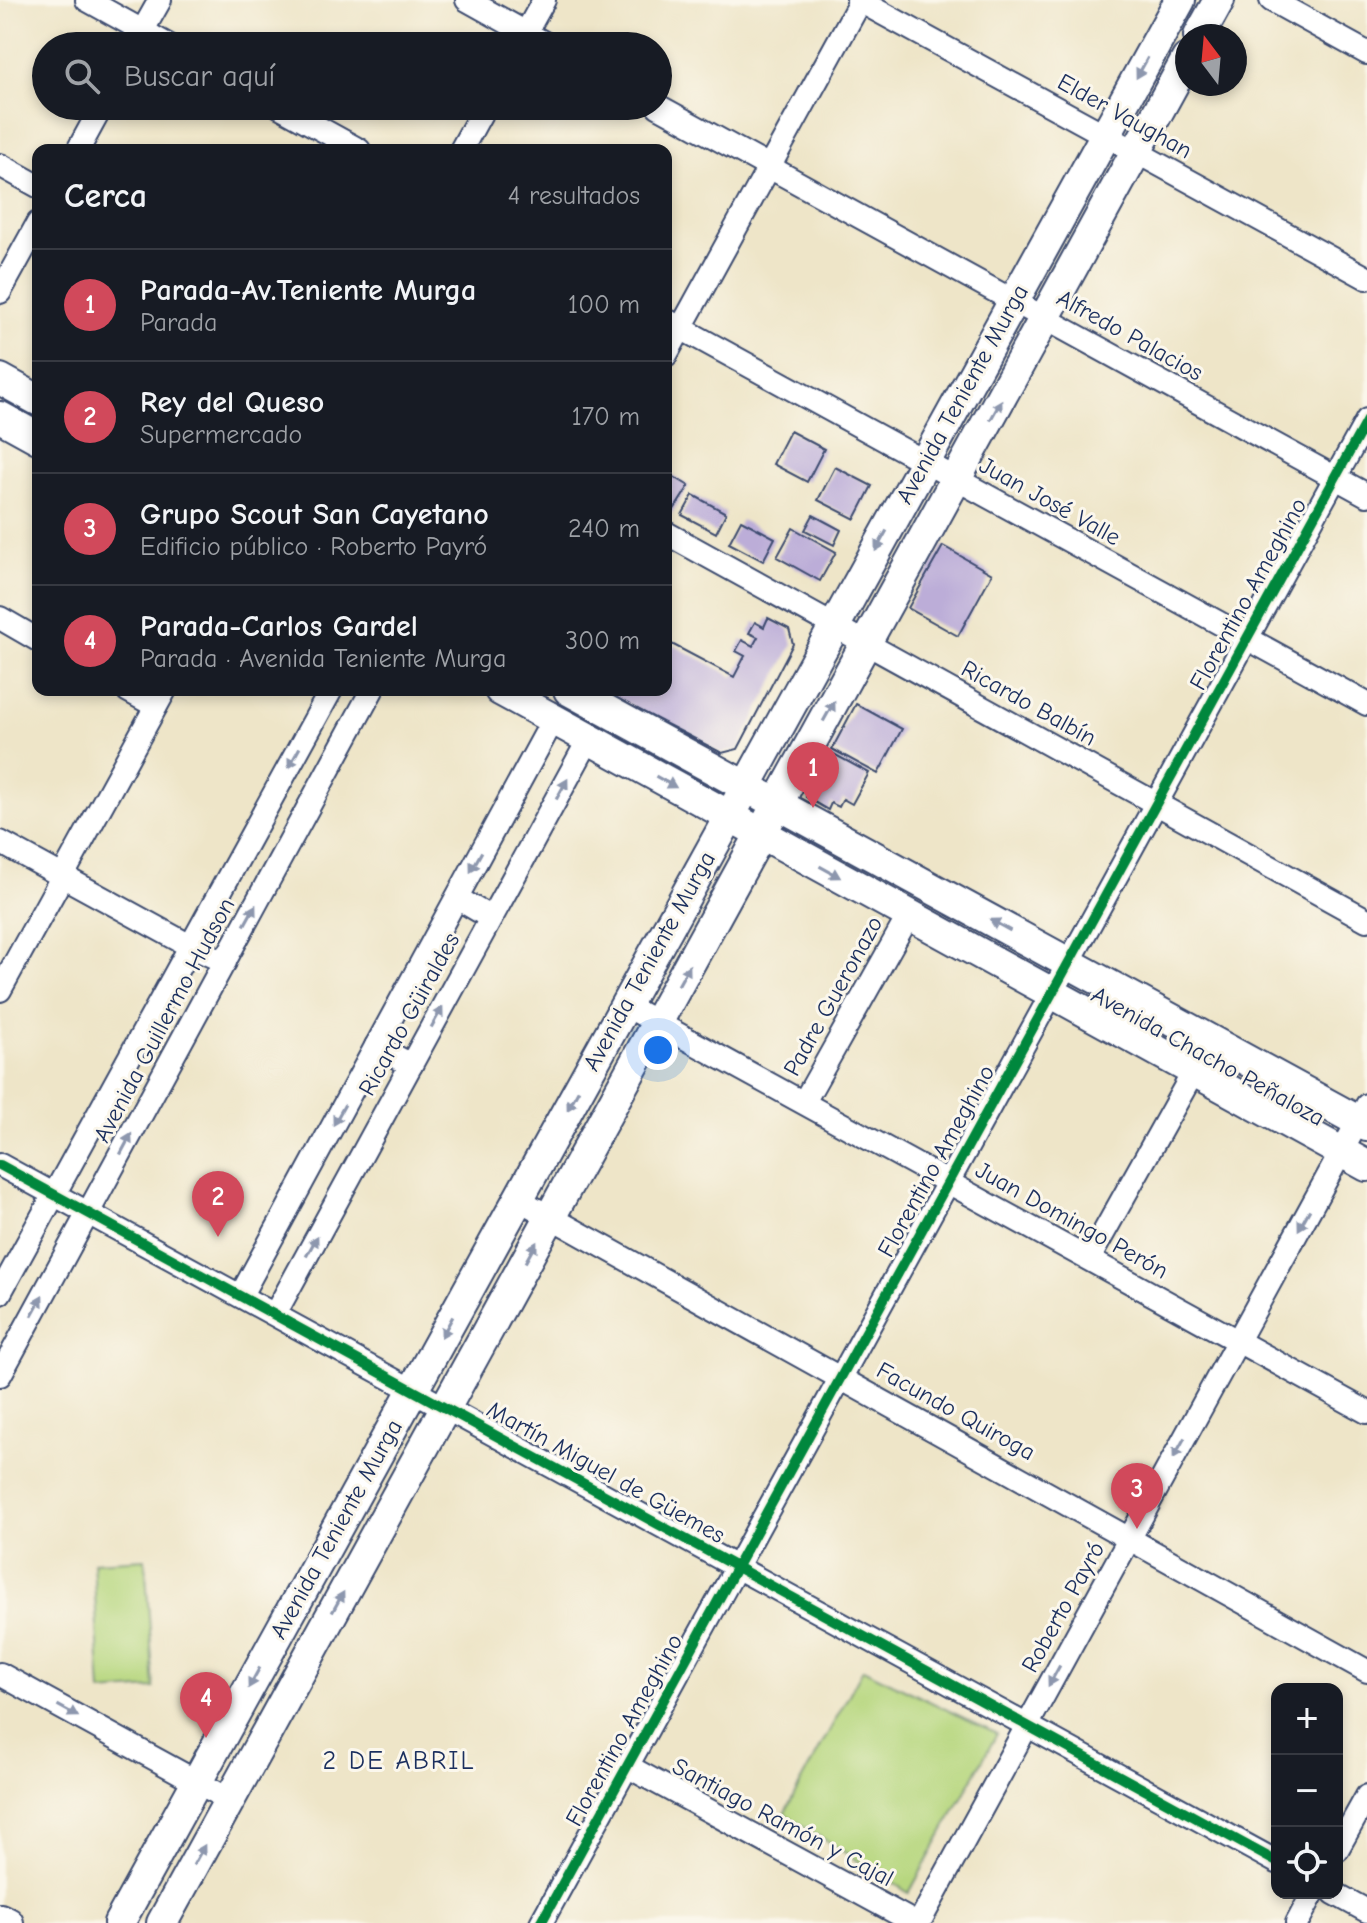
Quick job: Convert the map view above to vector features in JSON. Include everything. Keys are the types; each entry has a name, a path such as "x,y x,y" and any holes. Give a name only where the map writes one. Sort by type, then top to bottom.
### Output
{"main road":[{"name":"Avenida Teniente Murga","path":"119,1923 1180,0"},
{"path":"1206,24 1219,0"},
{"name":"Avenida Teniente Murga","path":"162,1923 1175,81"},
{"path":"0,379 32,397"},
{"path":"0,417 32,435"},
{"name":"Avenida Chacho Peñaloza","path":"511,696 1354,1159"},
{"name":"Avenida Chacho Peñaloza","path":"580,696 1068,963 1364,1118"},
{"path":"0,1919 8,1923"}],"street":[{"path":"87,0 130,32"},
{"path":"141,32 160,0"},
{"path":"467,0 512,32"},
{"path":"526,32 544,0"},
{"path":"1271,0 1367,53"},
{"path":"674,324 770,167 860,1"},
{"name":"Elder Vaughan","path":"860,1 1367,278"},
{"name":"Alfredo Palacios","path":"672,114 1367,495"},
{"path":"81,144 94,120"},
{"path":"304,120 348,144"},
{"path":"464,144 477,120"},
{"path":"0,165 32,183"},
{"path":"0,292 32,234"},
{"name":"Juan José Valle","path":"674,324 1367,704"},
{"name":"Florentino Ameghino","path":"541,1923 1367,420"},
{"name":"Ricardo Balbín","path":"672,536 1367,920"},
{"path":"0,618 32,637"},
{"name":"Avenida Guillermo Hudson","path":"0,1293 328,696"},
{"name":"Avenida Guillermo Hudson","path":"0,1375 369,696"},
{"path":"0,990 160,698"},
{"name":"Ricardo Güiraldes","path":"241,1295 553,720"},
{"name":"Ricardo Güiraldes","path":"275,1314 589,739"},
{"path":"0,842 225,962"},
{"path":"457,898 491,918"},
{"name":"Padre Gueronazo","path":"804,1102 909,915"},
{"name":"Juan Domingo Perón","path":"625,1005 1367,1412"},
{"path":"376,1046 411,1065"},
{"path":"1089,1259 1194,1071"},
{"name":"Roberto Payró","path":"917,1923 1238,1341 1354,1159 1364,1118"},
{"name":"Martín Miguel de Güemes","path":"0,1165 1271,1859"},
{"name":"Facundo Quiroga","path":"518,1199 1367,1671"},
{"path":"0,1674 230,1800"},
{"name":"Santiago Ramón y Cajal","path":"627,1766 917,1923"},
{"path":"1343,1839 1367,1796"},
{"path":"1343,1898 1367,1911"},
{"path":"1297,1923 1310,1899"}],"green space":[{"path":"145,1559 154,1688 101,1692 93,1562"},
{"path":"863,1669 997,1734 909,1893 784,1814"}],"building":[{"path":"790,431 824,449 807,482 773,464"},
{"path":"835,467 872,486 855,519 818,500"},
{"path":"672,476 689,486 672,513"},
{"path":"693,495 726,513 716,533 682,515"},
{"path":"813,515 841,530 834,545 805,530"},
{"path":"741,520 775,538 763,561 729,543"},
{"path":"793,528 836,552 820,581 777,557"},
{"path":"943,546 992,574 958,636 908,608"},
{"path":"768,618 789,629 793,644 738,749 722,753 613,696 672,696 672,644 734,677 745,656 736,651 742,640 753,646 758,637 749,633 755,622 764,627"},
{"path":"856,704 902,729 878,774 832,749"},
{"path":"830,752 869,773 852,804 843,799 839,807 831,803 828,810 806,797"}],"cycle path":[{"path":"541,1923 1367,420"},
{"path":"0,1165 1271,1859"}],"place":[{"name":"Parada-Av.Teniente Murga","path":"813,808"},
{"name":"Rey del Queso","path":"218,1237"},
{"name":"Grupo Scout San Cayetano","path":"1137,1529"},
{"name":"Parada-Carlos Gardel","path":"206,1738"}],"district":[{"name":"2 DE ABRIL","path":"399,1761"}]}
